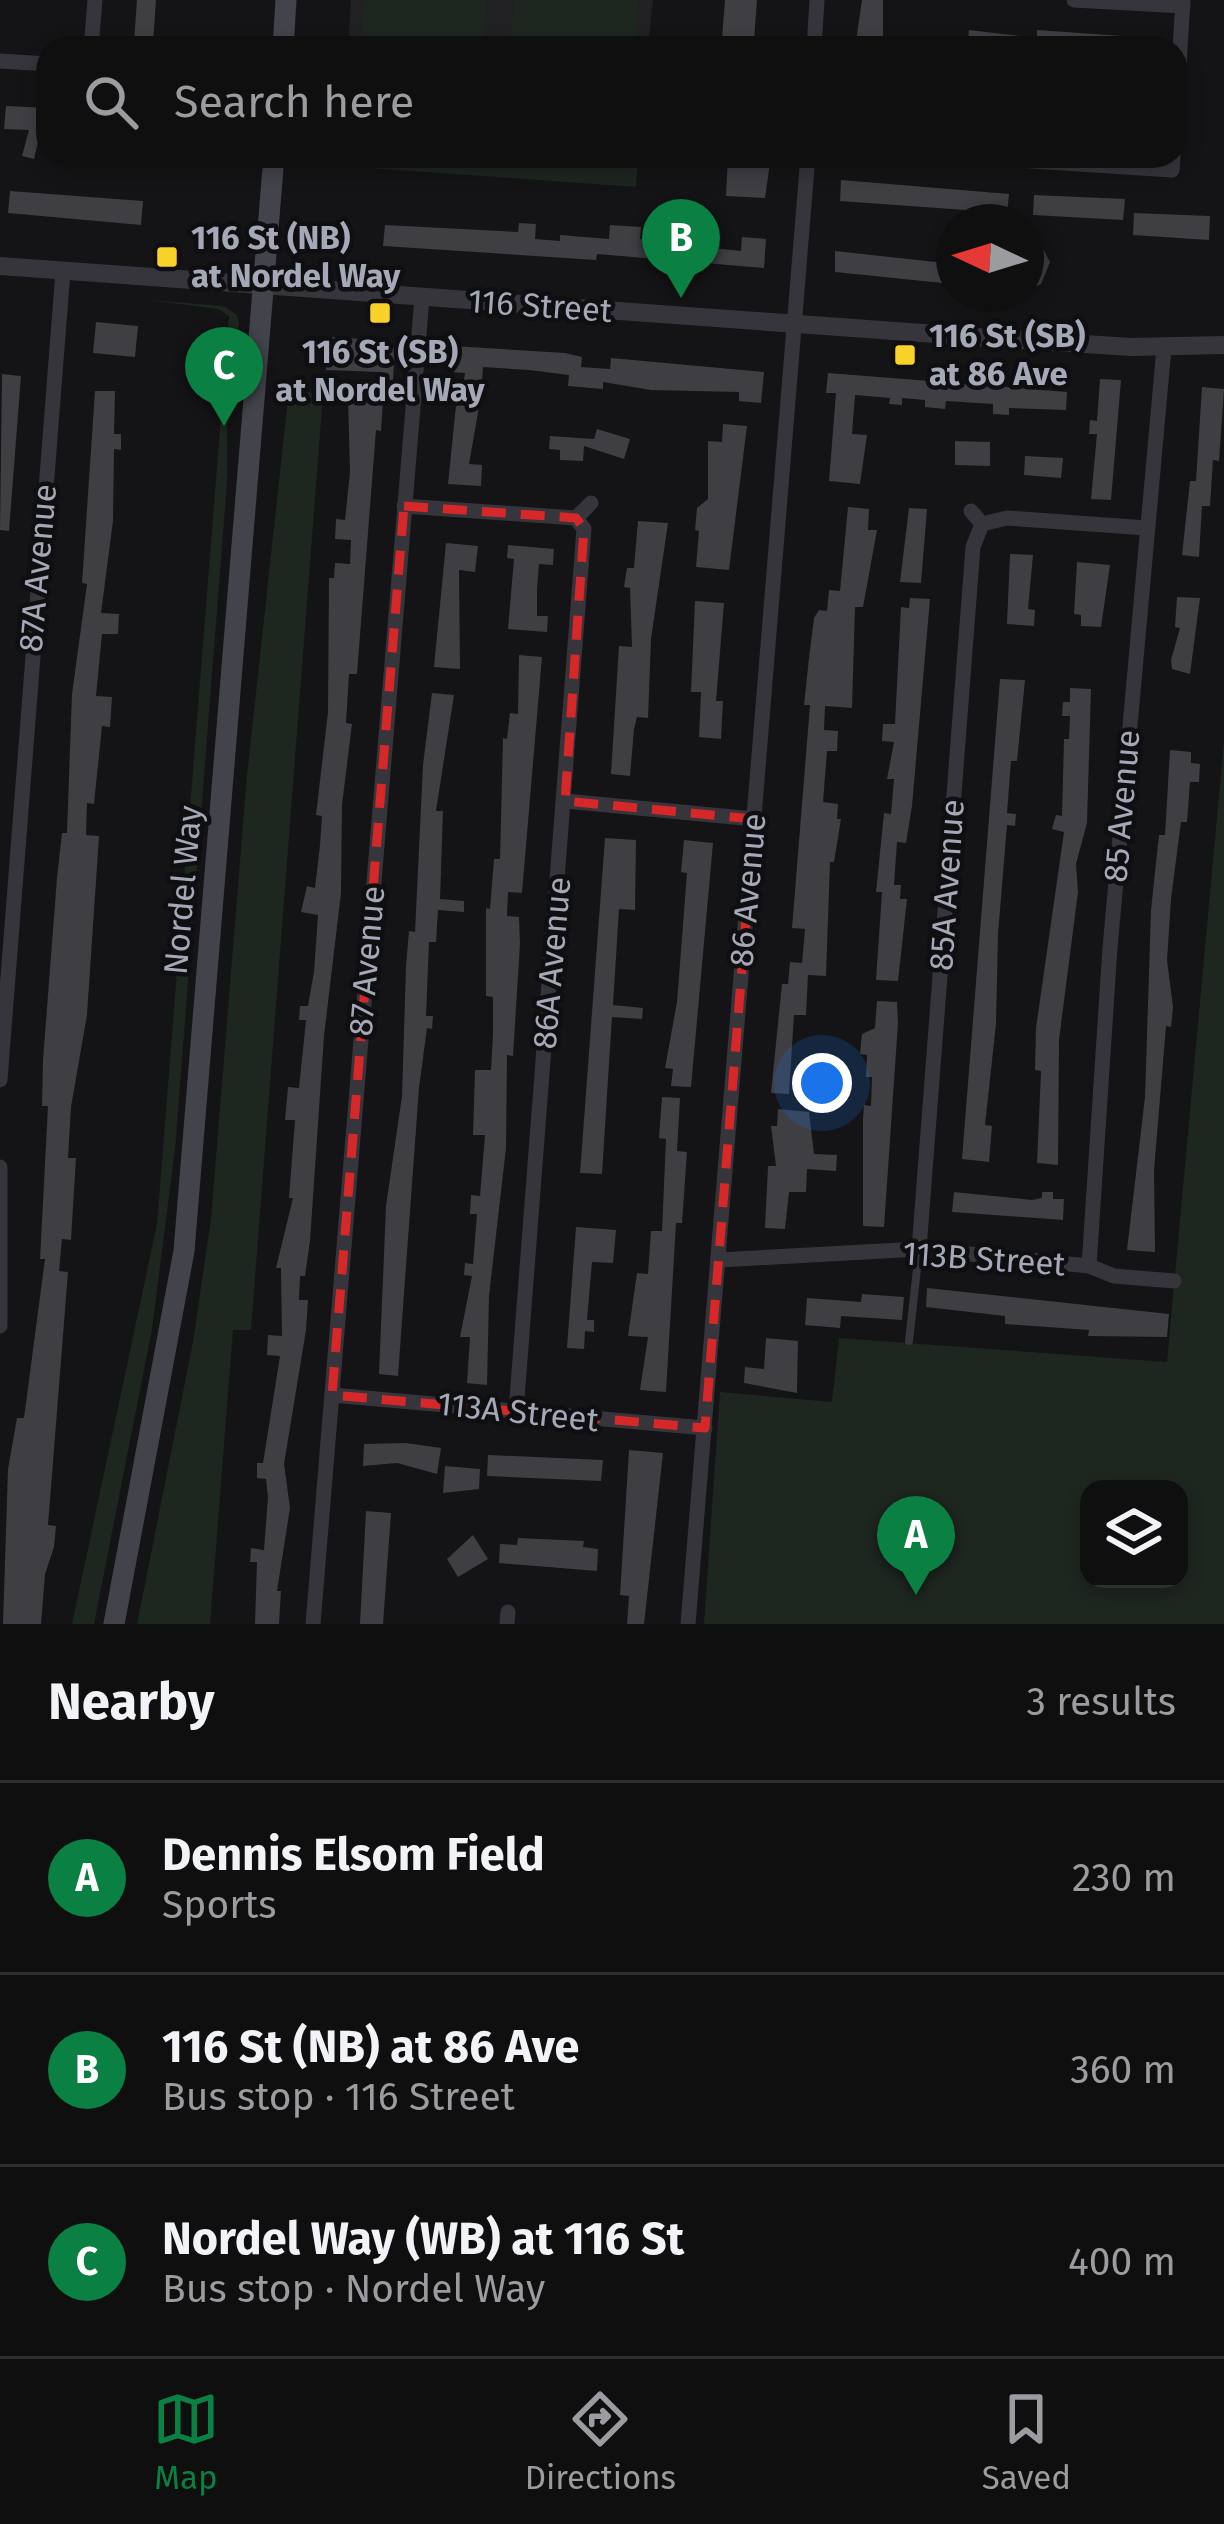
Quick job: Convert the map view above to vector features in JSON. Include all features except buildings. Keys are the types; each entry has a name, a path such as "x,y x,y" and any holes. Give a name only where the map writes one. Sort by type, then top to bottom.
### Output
{"main road":[{"path":"284,36 286,0"},
{"name":"Nordel Way","path":"114,1624 184,1251 273,168"}],"street":[{"path":"92,36 94,0"},
{"path":"815,36 817,0"},
{"path":"1074,0 1183,3 1181,36"},
{"path":"0,61 36,63"},
{"name":"86 Avenue","path":"688,1624 807,168"},
{"name":"116 Street","path":"0,266 798,325 1164,348 1224,345"},
{"name":"87A Avenue","path":"0,1080 9,824 63,271"},
{"name":"87 Avenue","path":"313,1624 422,298"},
{"name":"85 Avenue","path":"1089,1266 1110,948 1164,348"},
{"path":"404,506 576,518 591,503"},
{"name":"85A Avenue","path":"919,1249 976,517 1148,529"},
{"name":"86A Avenue","path":"516,1411 584,529 576,518"},
{"path":"565,801 754,819"},
{"path":"0,1167 0,1326"},
{"name":"113B Street","path":"719,1260 919,1249 1089,1266 1114,1276 1174,1281"},
{"name":"113A Street","path":"332,1395 705,1428"}],"lane":[{"path":"909,1341 919,1249"}],"highlighted area":[{"path":"404,506 576,518 584,529 565,801 754,819 705,1428 332,1395"}],"shaded area":[{"path":"351,0 653,0 649,36 349,36"},
{"path":"364,0 487,0 484,36 361,36"},
{"path":"514,0 638,0 636,36 511,36"},
{"path":"370,168 637,168 636,187"},
{"path":"148,300 223,306 237,315 239,323 227,383 227,482 175,1149 152,1329 94,1624 72,1624 157,1224 229,316 218,309"},
{"path":"289,390 323,394 251,1330 233,1330 210,1624 137,1624 193,1342 211,1219 247,775"},
{"path":"1224,741 1224,1624 704,1624 720,1392 832,1402 839,1338 1167,1362"}],"place":[{"name":"116 St (NB) at Nordel Way","path":"167,257"},
{"name":"116 St (NB) at 86 Ave","path":"681,298"},
{"name":"116 St (SB) at Nordel Way","path":"380,313"},
{"name":"116 St (SB) at 86 Ave","path":"905,355"},
{"name":"Nordel Way (WB) at 116 St","path":"224,426"},
{"name":"Dennis Elsom Field","path":"916,1595"}]}
